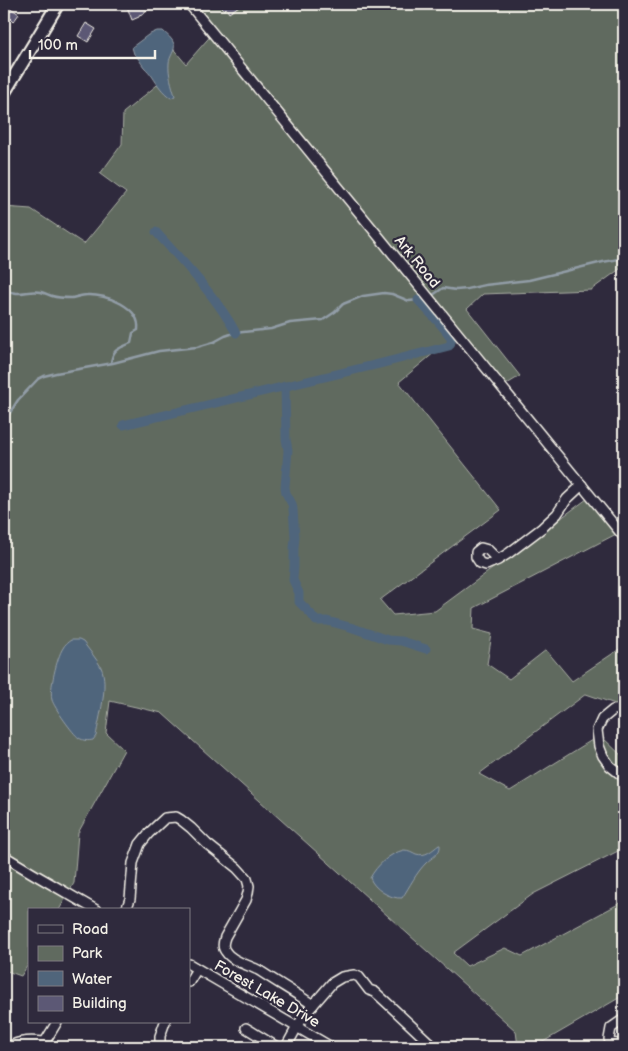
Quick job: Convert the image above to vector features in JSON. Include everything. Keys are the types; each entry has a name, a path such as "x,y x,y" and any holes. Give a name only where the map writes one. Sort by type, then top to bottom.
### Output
{"main road":[{"path":"4,93 58,4"}],"street":[{"name":"Ark Road","path":"189,4 624,537"},
{"path":"498,560 542,528 582,485"},
{"path":"624,709 613,710 602,719 596,730 603,756 610,766 624,777"},
{"path":"127,908 130,899 132,863 140,844 149,832 165,818 176,817 238,868 247,879 249,886 246,900 223,943 227,954 231,958 260,971 313,1005"},
{"path":"4,856 92,908"},
{"name":"Forest Lake Drive","path":"193,967 331,1047"},
{"path":"286,1047 297,1027 313,1005 337,979 354,975 359,977 369,990 375,992 434,1047"},
{"path":"624,1019 611,1028 609,1039 611,1043 624,1045"},
{"path":"9,1047 29,1041 43,1044 56,1024"},
{"path":"160,1047 160,1036 164,1024"},
{"path":"246,1028 277,1047"}],"green space":[{"path":"191,4 624,4 624,266 591,290 483,294 467,309 520,376 502,387 458,333 399,382 501,510 380,600 393,615 435,611 591,496 620,532 474,608 473,629 492,634 487,664 509,679 546,650 572,681 624,646 624,707 586,694 479,774 510,791 600,735 624,758 624,848 533,894 453,953 467,966 505,948 522,956 624,901 624,995 536,1047 518,1047 516,1031 162,713 110,701 106,733 124,750 78,833 74,883 60,908 28,908 28,965 21,976 4,970 4,527 10,522 4,513 4,207 31,209 84,244 126,193 100,174 122,144 123,113 162,81 165,39 186,64 214,32"}],"water":[{"path":"157,31 163,31 171,38 174,44 169,63 175,96 171,98 160,88 134,54 132,47"},
{"path":"71,640 83,642 101,667 103,674 103,701 96,736 93,740 88,741 76,736 53,703 51,695 58,659 64,647"},
{"path":"439,845 438,853 419,871 402,898 388,895 372,882 370,878 376,869 384,860 394,854 404,850 423,855"}],"building":[{"path":"5,4 19,14 14,21 11,18 8,22 4,19"},
{"path":"126,4 164,4 145,11 145,13 132,20"},
{"path":"219,4 237,4 239,6 229,13 226,8 224,10"},
{"path":"86,23 96,29 88,42 78,36"}],"waterway":[{"path":"156,232 209,293 236,333"},
{"path":"433,295 443,288 467,289 529,280 624,258"},
{"path":"4,289 15,293 36,291 62,298 95,295 121,304 134,315 138,330 133,333 131,343 113,354 111,363"},
{"path":"4,422 18,400 38,379 44,376 113,363 159,351 197,347 234,333 271,329 290,323 323,320 343,304 363,296 384,293 409,301 418,300"},
{"path":"123,425 449,346 451,342 448,333 418,300"},
{"path":"285,386 288,450 285,487 293,509 295,537 293,580 299,593 299,602 316,621 327,621 388,640 401,641 426,649"}]}
